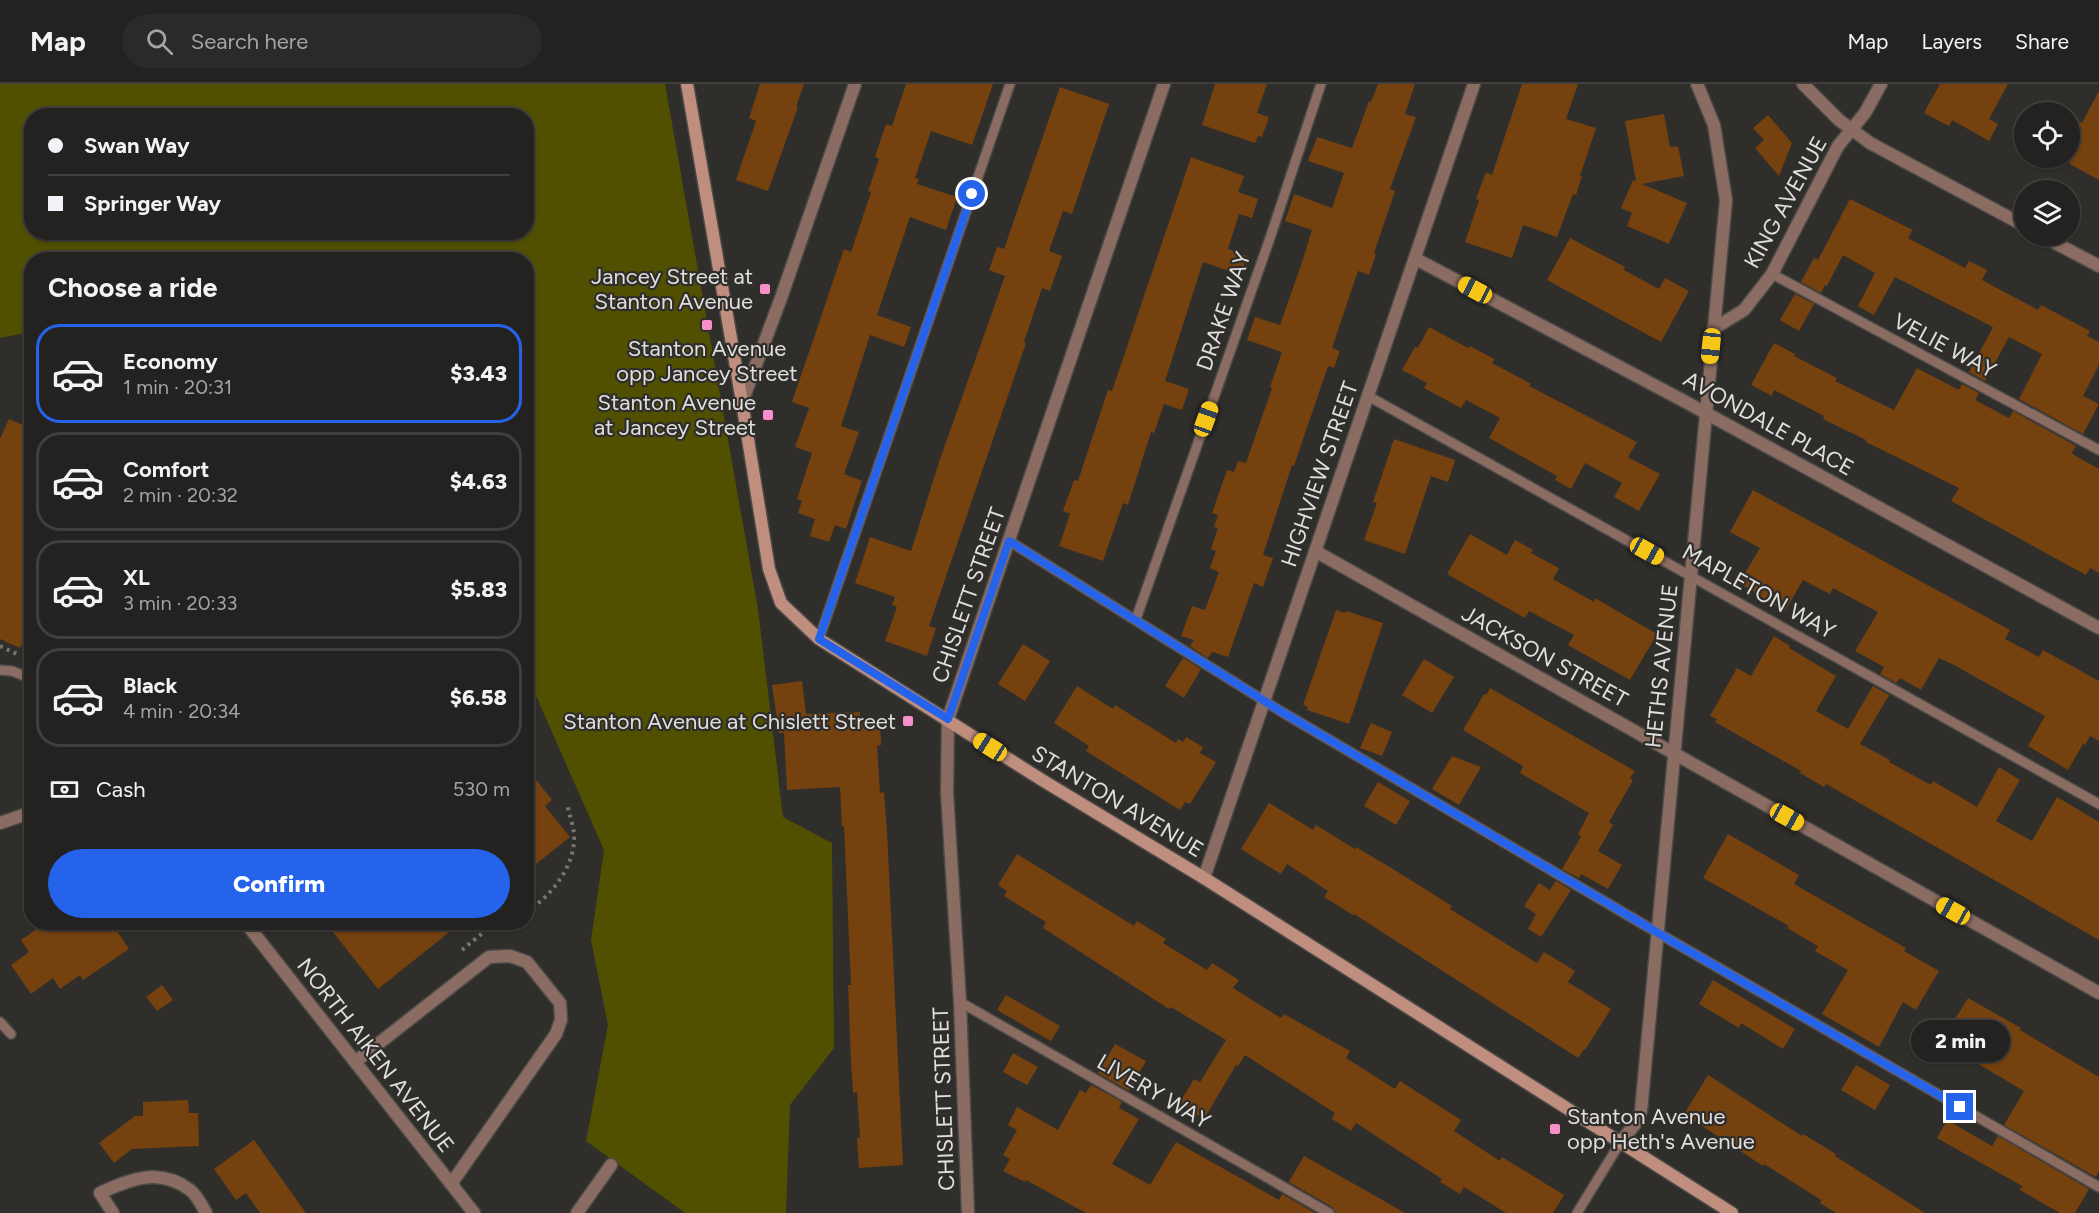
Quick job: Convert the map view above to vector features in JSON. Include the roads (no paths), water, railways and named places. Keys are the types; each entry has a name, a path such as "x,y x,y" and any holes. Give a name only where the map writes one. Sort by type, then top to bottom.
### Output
{"street":[{"name":"STANTON AVENUE","path":"687,84 769,569 781,603 819,639 1042,780 1204,878 1732,1213"},
{"path":"742,402 781,298 855,84"},
{"name":"CHISLETT STREET","path":"968,1213 960,1002 947,793 948,719 1164,84"},
{"name":"HIGHVIEW STREET","path":"1204,878 1474,84"},
{"name":"HETHS AVENUE","path":"1620,1143 1635,1124 1641,1111 1726,201 1714,125 1697,84"},
{"path":"1803,84 1839,120 1878,147 2014,220"},
{"name":"KING AVENUE","path":"1713,329 1744,310 1772,274 1838,146 1852,130 1881,84"},
{"path":"2061,246 2099,266"},
{"name":"AVONDALE PLACE","path":"1416,259 1705,412 2099,628"},
{"name":"JACKSON STREET","path":"1315,551 2099,993"},
{"path":"0,823 24,815"},
{"name":"NORTH AIKEN AVENUE","path":"250,930 474,1213"},
{"path":"355,1062 489,957 510,956 527,962 560,1003 561,1020 556,1034 451,1184"},
{"path":"577,1213 611,1165"},
{"path":"113,1213 100,1193 128,1180 162,1176 191,1190 207,1213"}],"lane":[{"path":"819,639 1010,84"},
{"name":"DRAKE WAY","path":"1136,619 1269,241 1321,84"},
{"name":"VELIE WAY","path":"1772,274 2099,450"},
{"name":"MAPLETON WAY","path":"1368,396 2099,804"},
{"path":"1009,541 1263,701 1658,933 2099,1187"},
{"path":"0,670 12,671 24,676"},
{"name":"LIVERY WAY","path":"960,1002 1329,1213"},
{"path":"0,1022 11,1034"},
{"path":"1577,1213 1620,1143"}],"place":[{"name":"Jancey Street at Stanton Avenue","path":"765,289"},
{"name":"Stanton Avenue opp Jancey Street","path":"707,325"},
{"name":"Stanton Avenue at Jancey Street","path":"768,415"},
{"name":"Stanton Avenue at Chislett Street","path":"908,721"},
{"name":"Stanton Avenue opp Heth's Avenue","path":"1555,1129"}]}
